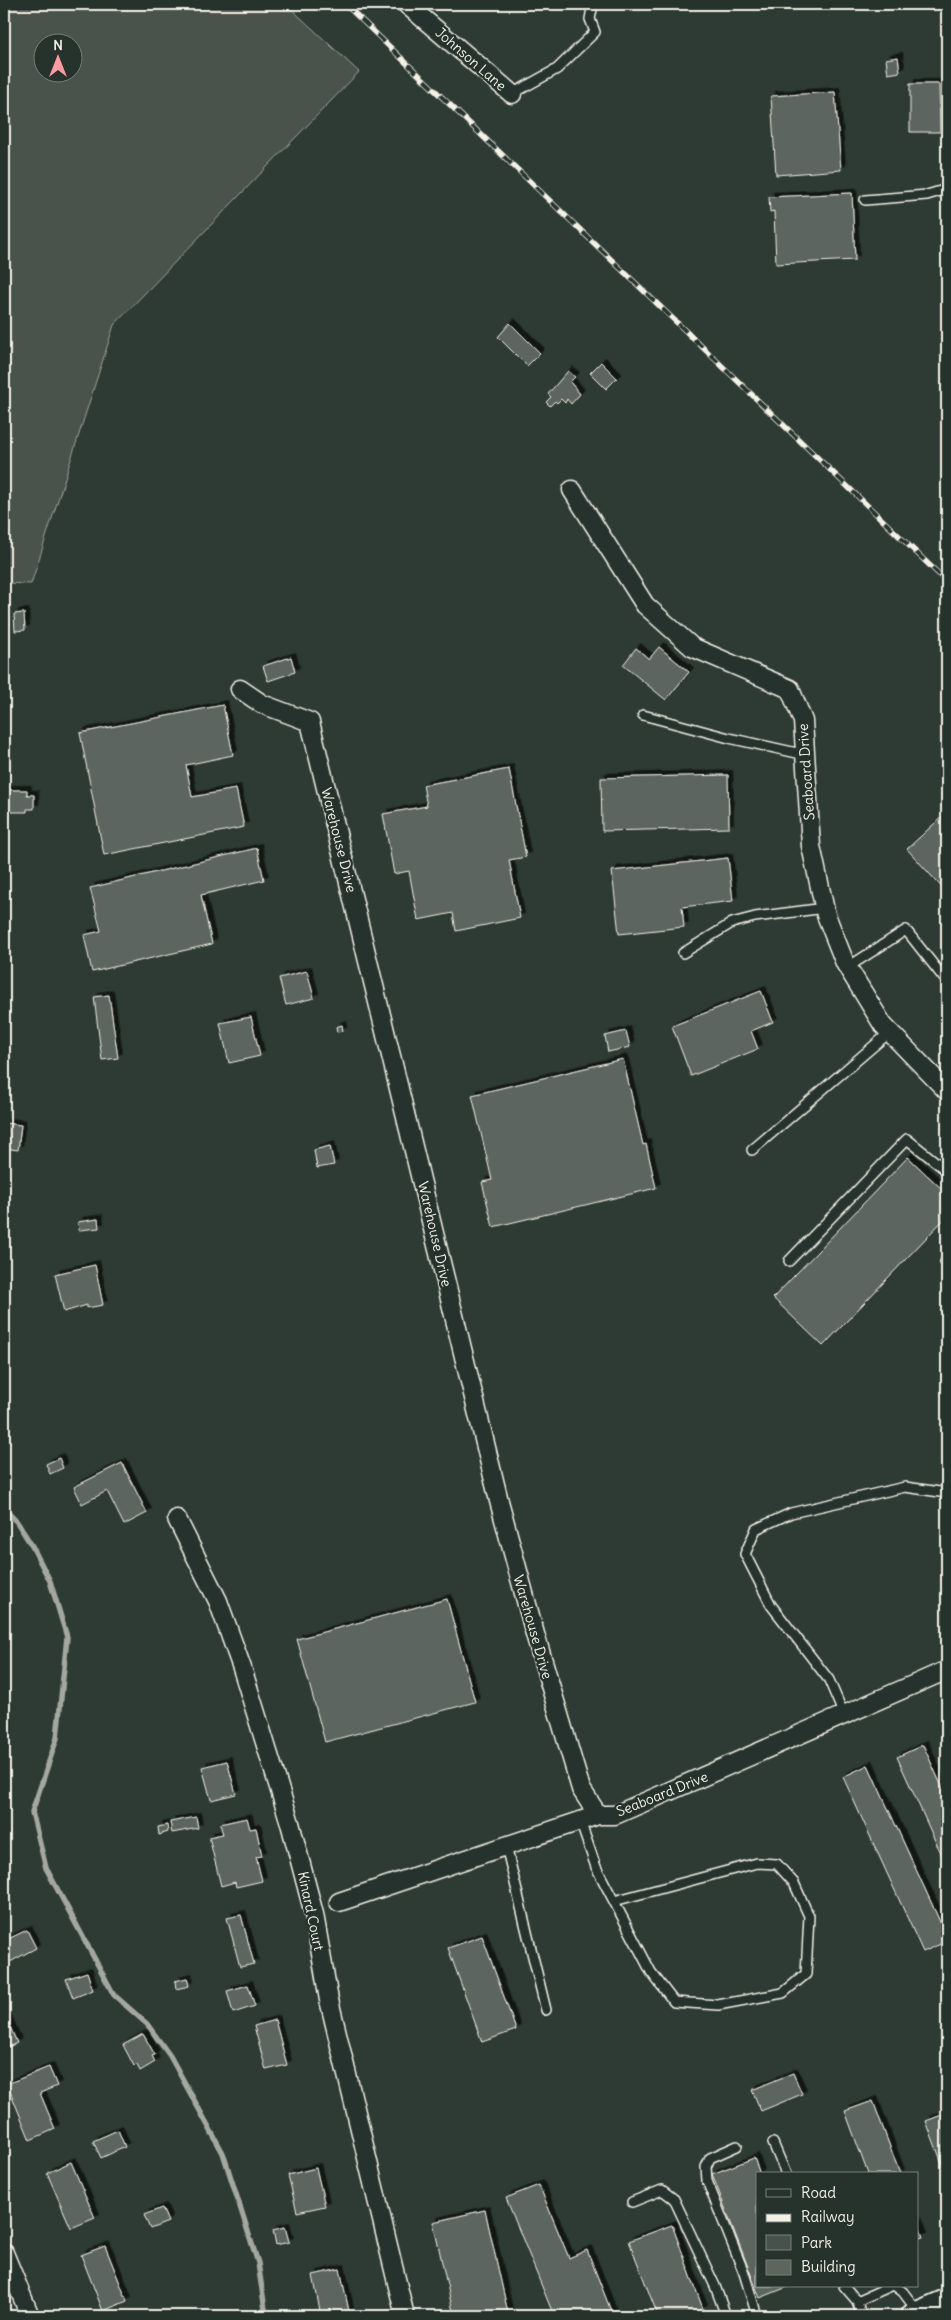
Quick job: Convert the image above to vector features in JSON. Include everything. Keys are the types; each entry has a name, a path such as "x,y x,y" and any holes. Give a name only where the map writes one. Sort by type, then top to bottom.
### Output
{"main road":[{"path":"917,2315 947,2302"}],"street":[{"name":"Johnson Lane","path":"406,4 512,94"},
{"name":"Seaboard Drive","path":"572,490 645,604 692,646 790,689 804,721 811,846 825,908 848,967 883,1025 947,1091"},
{"name":"Warehouse Drive","path":"240,690 262,704 310,722 499,1501 535,1634 581,1789 598,1815"},
{"name":"Kinard Court","path":"177,1519 221,1609 242,1668 290,1823 314,1914 329,2000 405,2316"},
{"name":"Seaboard Drive","path":"339,1902 598,1815 616,1815 947,1670"},
{"path":"4,2253 30,2316"}],"lane":[{"path":"512,94 557,69 595,32 590,19 594,4"},
{"path":"865,200 927,195 947,190"},
{"path":"643,715 720,736 806,755"},
{"path":"683,953 732,923 825,908"},
{"path":"848,967 906,930 947,982"},
{"path":"752,1150 890,1032"},
{"path":"789,1261 907,1138 947,1171"},
{"path":"947,1259 945,1262 947,1265"},
{"path":"844,1716 829,1680 771,1605 745,1554 756,1529 791,1513 905,1487 947,1493"},
{"path":"580,1821 596,1868 651,1972 674,2002 718,2004 783,1993 806,1974 810,1916 794,1883 777,1864 757,1863 614,1900"},
{"path":"506,1846 546,2010"},
{"path":"773,2143 785,2172"},
{"path":"737,2146 710,2158 706,2167 707,2181 744,2273 758,2316"},
{"path":"632,2202 662,2190 674,2199 715,2286 726,2316"},
{"path":"846,2288 857,2301 861,2316"},
{"path":"857,2301 886,2288"},
{"path":"898,2288 903,2292 917,2315"}],"green space":[{"path":"4,4 286,4 359,72 114,325 31,584 4,583"}],"building":[{"path":"898,57 900,72 888,74 886,59"},
{"path":"910,84 939,84 940,132 910,132"},
{"path":"835,92 841,170 776,175 771,96"},
{"path":"852,193 855,260 776,264 774,211 770,212 769,197"},
{"path":"510,323 540,353 527,366 498,337"},
{"path":"601,362 617,378 606,389 590,373"},
{"path":"568,371 575,377 570,382 580,394 571,404 567,399 565,403 561,399 557,403 555,401 550,406 546,402 551,397 548,394"},
{"path":"24,613 25,630 15,631 14,614"},
{"path":"659,647 689,672 666,700 623,665 636,648 649,659"},
{"path":"291,657 295,672 268,681 263,666"},
{"path":"223,705 233,755 186,765 192,797 236,789 244,827 104,855 80,733"},
{"path":"509,769 526,857 509,860 520,918 456,931 453,913 418,920 409,871 394,874 383,814 427,806 423,785"},
{"path":"728,775 729,828 602,831 601,778"},
{"path":"4,790 27,790 27,795 34,795 34,809 27,809 27,812 4,812"},
{"path":"947,812 947,893 907,849"},
{"path":"257,848 264,880 201,895 212,944 92,972 84,935 101,931 90,888"},
{"path":"728,858 733,901 682,907 684,927 619,934 612,871"},
{"path":"307,971 314,998 286,1005 279,978"},
{"path":"761,991 773,1022 751,1031 758,1049 691,1076 672,1026"},
{"path":"109,995 118,1058 102,1060 94,997"},
{"path":"251,1017 260,1056 229,1063 220,1023"},
{"path":"342,1025 343,1031 337,1032 336,1027"},
{"path":"626,1031 630,1047 608,1052 605,1036"},
{"path":"623,1059 643,1145 646,1144 656,1188 493,1227 482,1182 492,1180 472,1095"},
{"path":"4,1123 21,1125 18,1150 4,1148"},
{"path":"330,1146 334,1165 317,1168 314,1150"},
{"path":"908,1157 947,1194 947,1216 823,1346 773,1298"},
{"path":"98,1219 99,1228 79,1230 78,1222"},
{"path":"95,1265 103,1305 87,1308 87,1305 64,1312 55,1274"},
{"path":"59,1458 63,1468 50,1474 46,1464"},
{"path":"122,1463 147,1513 124,1525 107,1491 82,1504 74,1487"},
{"path":"447,1599 475,1702 325,1742 297,1639"},
{"path":"923,1745 947,1798 947,1867 897,1757"},
{"path":"227,1761 236,1794 211,1800 202,1767"},
{"path":"868,1765 947,1937 947,1941 923,1952 843,1777"},
{"path":"196,1817 198,1828 172,1833 170,1822"},
{"path":"247,1818 250,1829 256,1828 262,1856 256,1857 262,1881 236,1887 235,1882 221,1886 209,1837 223,1834 220,1824"},
{"path":"167,1825 168,1832 159,1835 158,1827"},
{"path":"241,1915 254,1964 240,1967 227,1918"},
{"path":"27,1930 36,1948 10,1962 4,1950 4,1941"},
{"path":"482,1936 516,2030 482,2042 448,1948"},
{"path":"87,1972 93,1990 73,1998 66,1979"},
{"path":"187,1978 189,1986 176,1989 175,1981"},
{"path":"248,1985 255,2006 233,2013 227,1991"},
{"path":"4,2013 17,2043 4,2049"},
{"path":"275,2020 287,2065 266,2070 254,2026"},
{"path":"143,2034 155,2055 152,2056 155,2062 140,2071 137,2065 134,2066 123,2045"},
{"path":"49,2067 57,2086 40,2093 55,2129 30,2140 7,2084"},
{"path":"793,2073 802,2094 761,2111 752,2090"},
{"path":"873,2101 899,2172 867,2172 845,2111"},
{"path":"947,2113 947,2170 945,2171 926,2121"},
{"path":"118,2130 125,2147 101,2158 93,2141"},
{"path":"754,2158 759,2172 756,2172 756,2288 712,2174"},
{"path":"71,2162 95,2218 71,2228 47,2173"},
{"path":"316,2168 325,2206 297,2212 288,2175"},
{"path":"539,2185 569,2258 587,2250 613,2316 554,2316 506,2198"},
{"path":"162,2208 168,2222 150,2229 144,2215"},
{"path":"485,2210 508,2313 492,2316 454,2316 433,2222"},
{"path":"918,2224 923,2237 918,2239"},
{"path":"672,2225 703,2309 682,2316 658,2316 629,2241"},
{"path":"285,2227 289,2242 276,2245 273,2230"},
{"path":"105,2246 127,2301 103,2311 81,2255"},
{"path":"340,2269 350,2316 321,2316 313,2275"},
{"path":"756,2288 785,2288 760,2298"}],"waterway":[{"path":"4,1509 17,1522 50,1581 67,1637 57,1738 32,1812 46,1868 114,1995 147,2024 170,2056 223,2153 258,2263 266,2316"}],"railway":[{"path":"345,4 947,582"}]}
